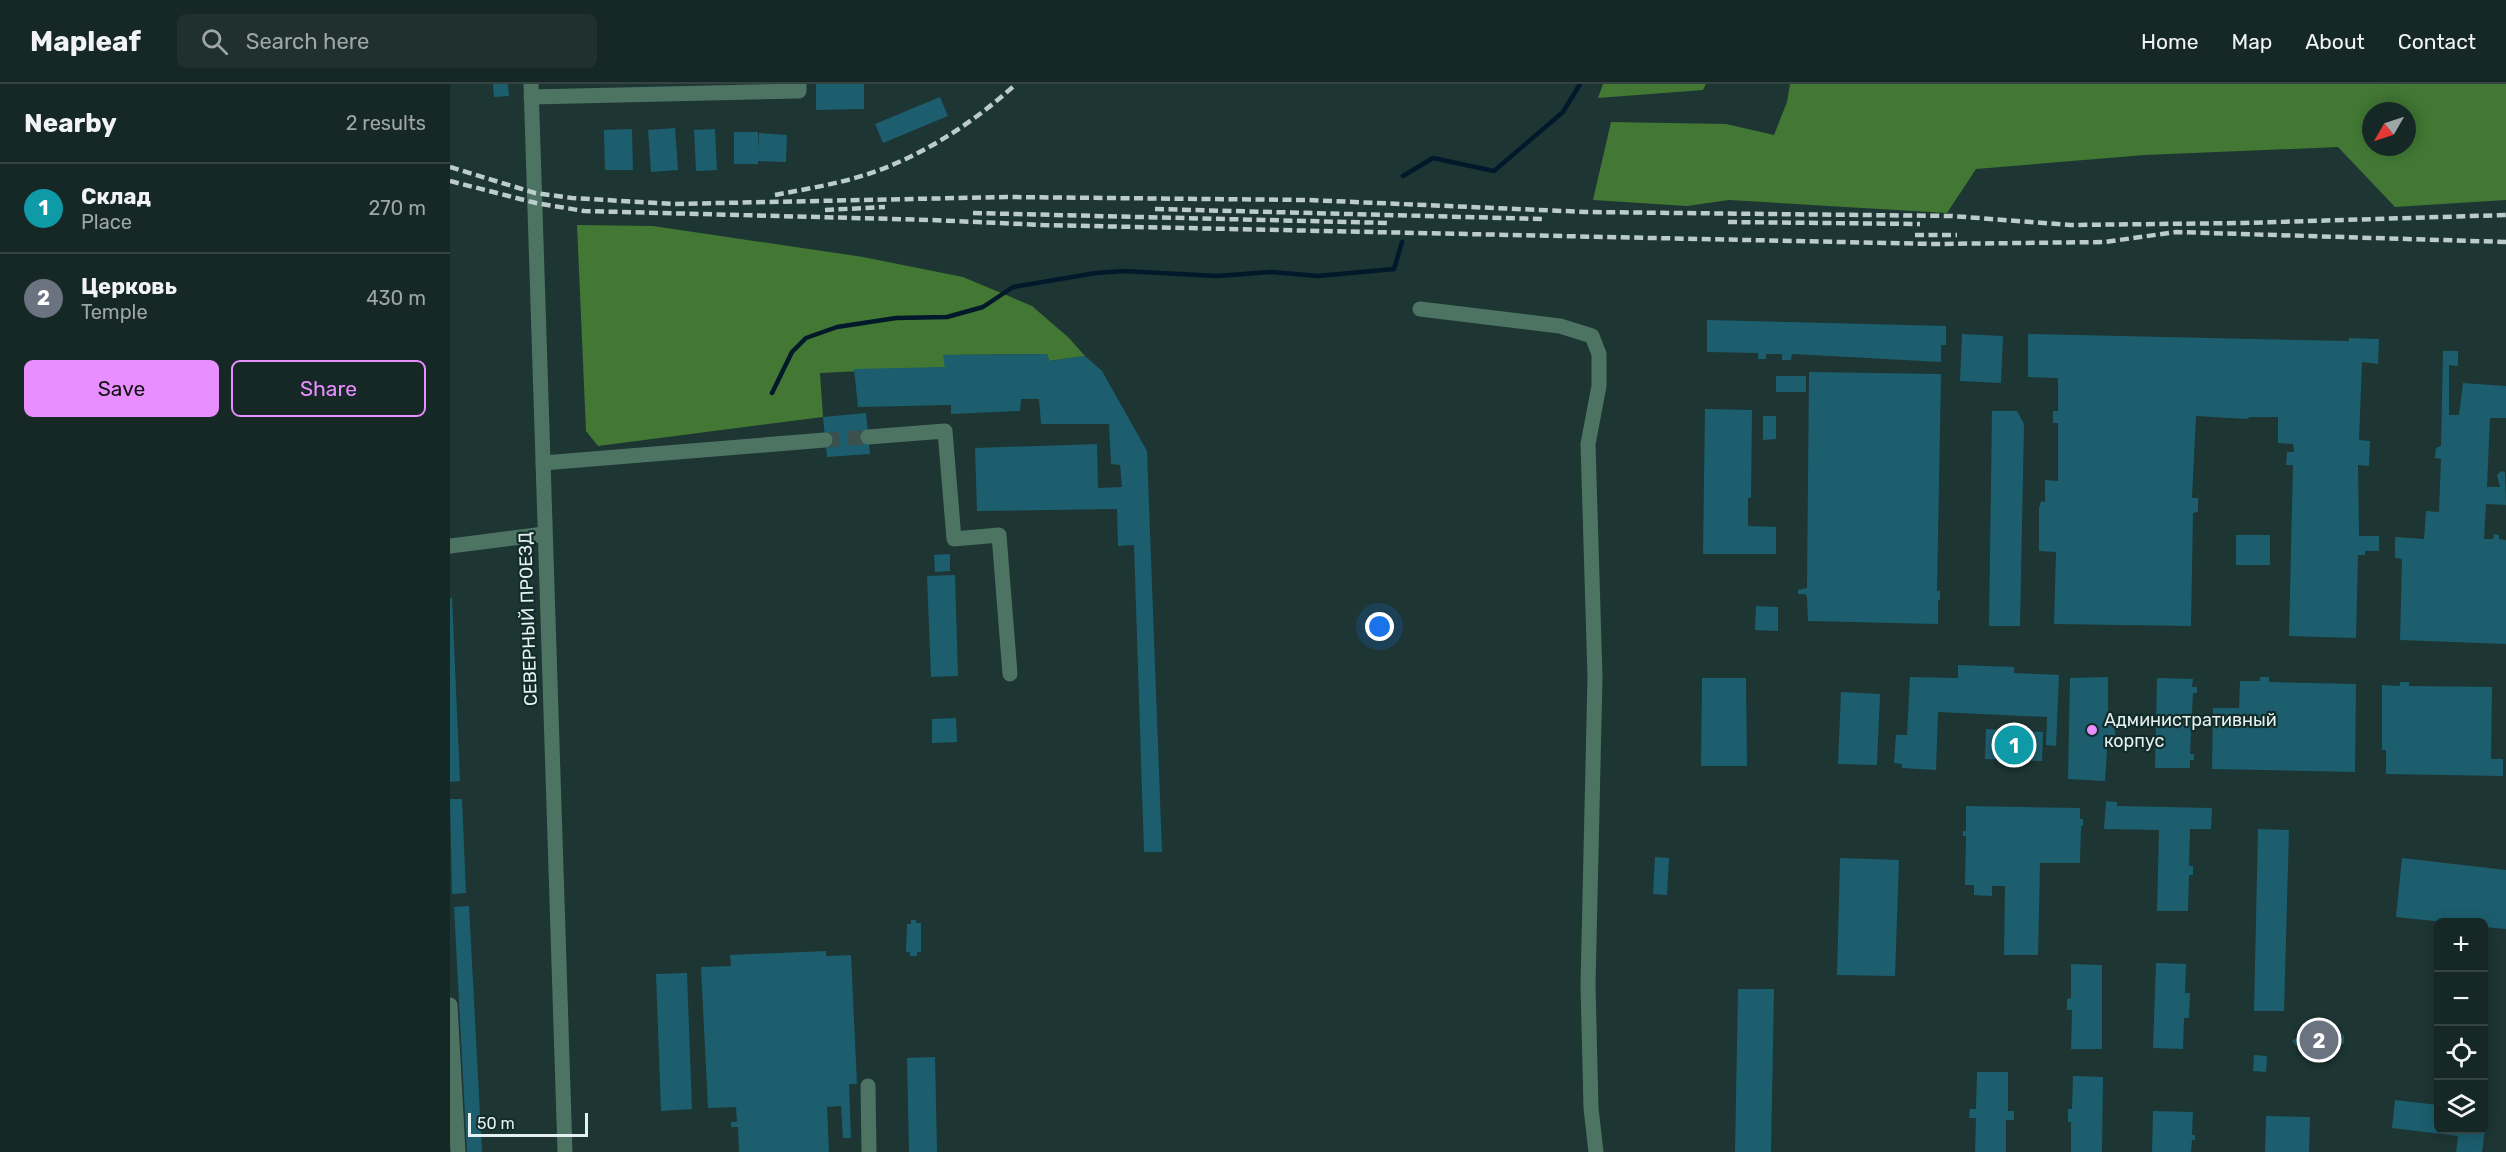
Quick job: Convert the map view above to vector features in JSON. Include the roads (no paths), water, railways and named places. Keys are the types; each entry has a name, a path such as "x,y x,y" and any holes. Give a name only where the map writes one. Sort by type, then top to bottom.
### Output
{"street":[{"path":"531,90 799,91 799,84"},
{"name":"СЕВЕРНЫЙ ПРОЕЗД","path":"531,90 565,1152"},
{"path":"1420,309 1560,326 1592,336 1599,354 1599,386 1588,444 1595,677 1588,985 1591,1108 1596,1152"},
{"path":"868,437 945,431 954,539 999,536 1010,674"},
{"path":"543,463 825,440"},
{"path":"450,546 544,534"},
{"path":"450,1005 458,1152"},
{"path":"868,1086 869,1152"}],"waterway":[{"path":"1403,176 1433,158 1494,171 1563,112 1580,84"},
{"path":"772,393 792,352 806,338 837,327 896,318 947,317 983,307 1013,287 1096,273 1123,271 1217,276 1271,272 1318,276 1394,269 1402,242"}],"tunnel":[{"path":"825,440 868,437"}],"railway":[{"path":"775,195 823,186 874,172 918,153 960,128 1016,84"},
{"path":"450,167 535,193 572,198 674,204 1006,197 1308,200 1587,212 1952,216 2070,225 2244,223 2506,215"},
{"path":"450,181 536,203 584,211 1043,225 1935,244 2105,242 2176,232 2506,242"},
{"path":"825,210 885,207"},
{"path":"1155,209 1542,219"},
{"path":"973,213 1390,223"},
{"path":"1728,222 1920,224"},
{"path":"1915,235 1957,235"}],"place":[{"name":"Административный корпус","path":"2092,730"},
{"name":"Склад","path":"2014,745"},
{"name":"Церковь","path":"2319,1040"}]}
